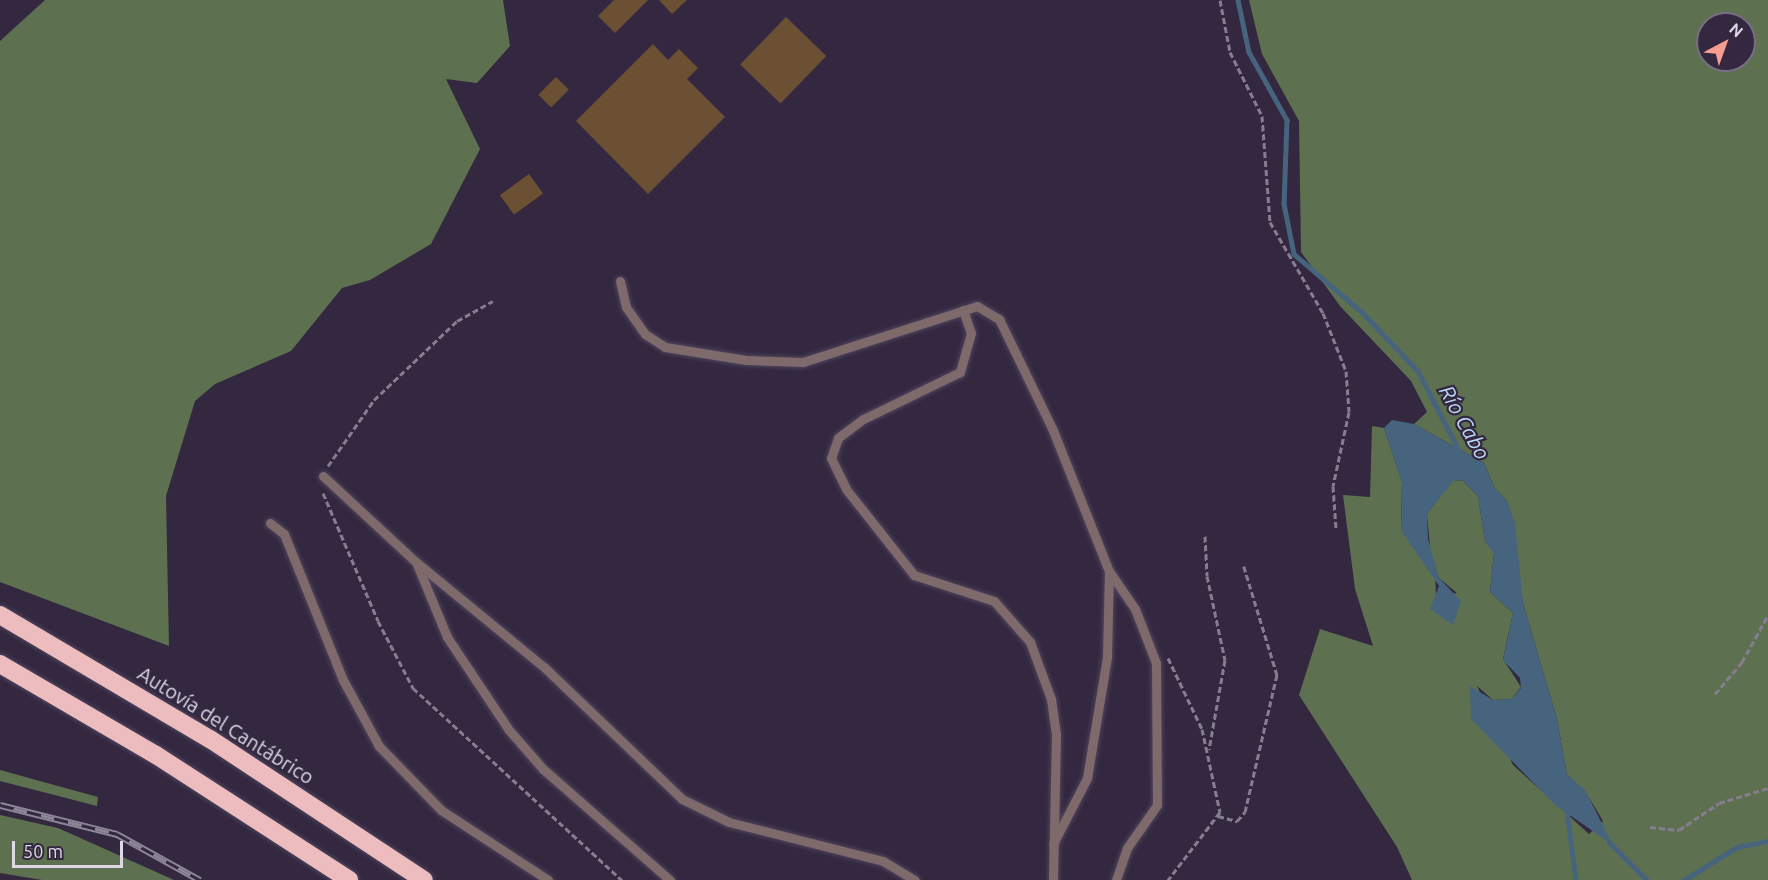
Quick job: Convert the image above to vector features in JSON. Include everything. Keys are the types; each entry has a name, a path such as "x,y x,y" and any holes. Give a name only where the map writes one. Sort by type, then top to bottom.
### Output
{"highway":[{"name":"Autovía del Cantábrico","path":"0,615 210,739 424,880"},
{"path":"0,664 218,794 349,880"},
{"path":"0,677 218,794"}],"lane":[{"path":"620,281 626,307 645,334 665,347 746,360 802,362 977,306 999,319 1052,428 1109,571 1149,636 1156,663 1160,790 1148,823 1117,868 1116,880"},
{"path":"963,310 971,333 960,372 862,419 838,438 831,458 846,489 914,575 994,602 1030,642 1051,699 1056,734 1053,880"},
{"path":"323,476 416,562 499,627 696,808 729,822 859,853 915,880"},
{"path":"270,523 284,534 342,680 379,746 441,810 548,880"},
{"path":"416,562 447,636 509,730 543,769 669,880"},
{"path":"1052,845 1087,778 1107,657 1109,571"}],"path":[{"path":"1220,0 1230,52 1262,116 1270,222 1323,313 1346,371 1349,412 1333,486 1336,529"},
{"path":"1205,536 1207,576 1225,660 1209,751"},
{"path":"1218,816 1237,821 1245,812 1278,675 1243,564"},
{"path":"1715,694 1742,662 1768,615"},
{"path":"1149,636 1174,668 1209,751 1218,816 1168,880"},
{"path":"1650,827 1678,830 1719,803 1768,788"}],"green space":[{"path":"45,0 503,0 510,46 477,83 446,79 480,149 431,244 370,280 342,288 291,351 215,384 195,401 166,496 169,646 0,582 0,41"},
{"path":"1249,0 1768,0 1768,880 1412,880 1397,847 1299,695 1320,629 1373,646 1355,589 1343,495 1370,497 1372,426 1384,428 1402,482 1401,530 1435,573 1436,596 1457,593 1439,578 1431,558 1427,514 1453,480 1463,481 1478,496 1485,541 1494,552 1490,592 1513,613 1503,659 1521,687 1512,699 1493,700 1477,686 1513,765 1589,834 1603,821 1585,791 1567,775 1557,719 1523,603 1507,501 1494,487 1484,463 1414,424 1427,412 1411,381 1340,306 1301,252 1299,121 1262,54"},
{"path":"0,770 98,797 97,806 0,781"},
{"path":"0,815 58,828 174,880 42,880 0,873"}],"water":[{"path":"1392,420 1414,424 1484,463 1494,487 1507,501 1515,523 1523,603 1557,719 1567,775 1585,790 1613,845 1555,805 1471,719 1470,686 1493,700 1512,699 1521,688 1520,678 1503,660 1513,613 1490,592 1494,553 1485,541 1478,496 1463,481 1454,480 1427,514 1428,539 1439,578 1461,601 1453,625 1430,609 1439,586 1401,530 1402,482 1384,428"}],"building":[{"path":"614,0 648,0 615,33 598,16"},
{"path":"659,0 687,0 672,14"},
{"path":"786,17 826,56 780,103 740,64"},
{"path":"653,44 668,60 679,49 698,68 687,79 725,117 648,194 576,121"},
{"path":"556,77 569,90 551,107 538,95"},
{"path":"529,174 543,193 514,215 500,195"}],"waterway":[{"name":"Río Cabo","path":"1238,0 1249,52 1287,120 1284,204 1294,254 1362,312 1418,371 1460,452"},
{"path":"1567,811 1576,880"},
{"name":"Río Cabo","path":"1684,880 1737,847 1768,841"},
{"name":"Río Cabo","path":"1609,842 1647,880"}],"railway":[{"path":"0,805 117,834 200,880"}]}
